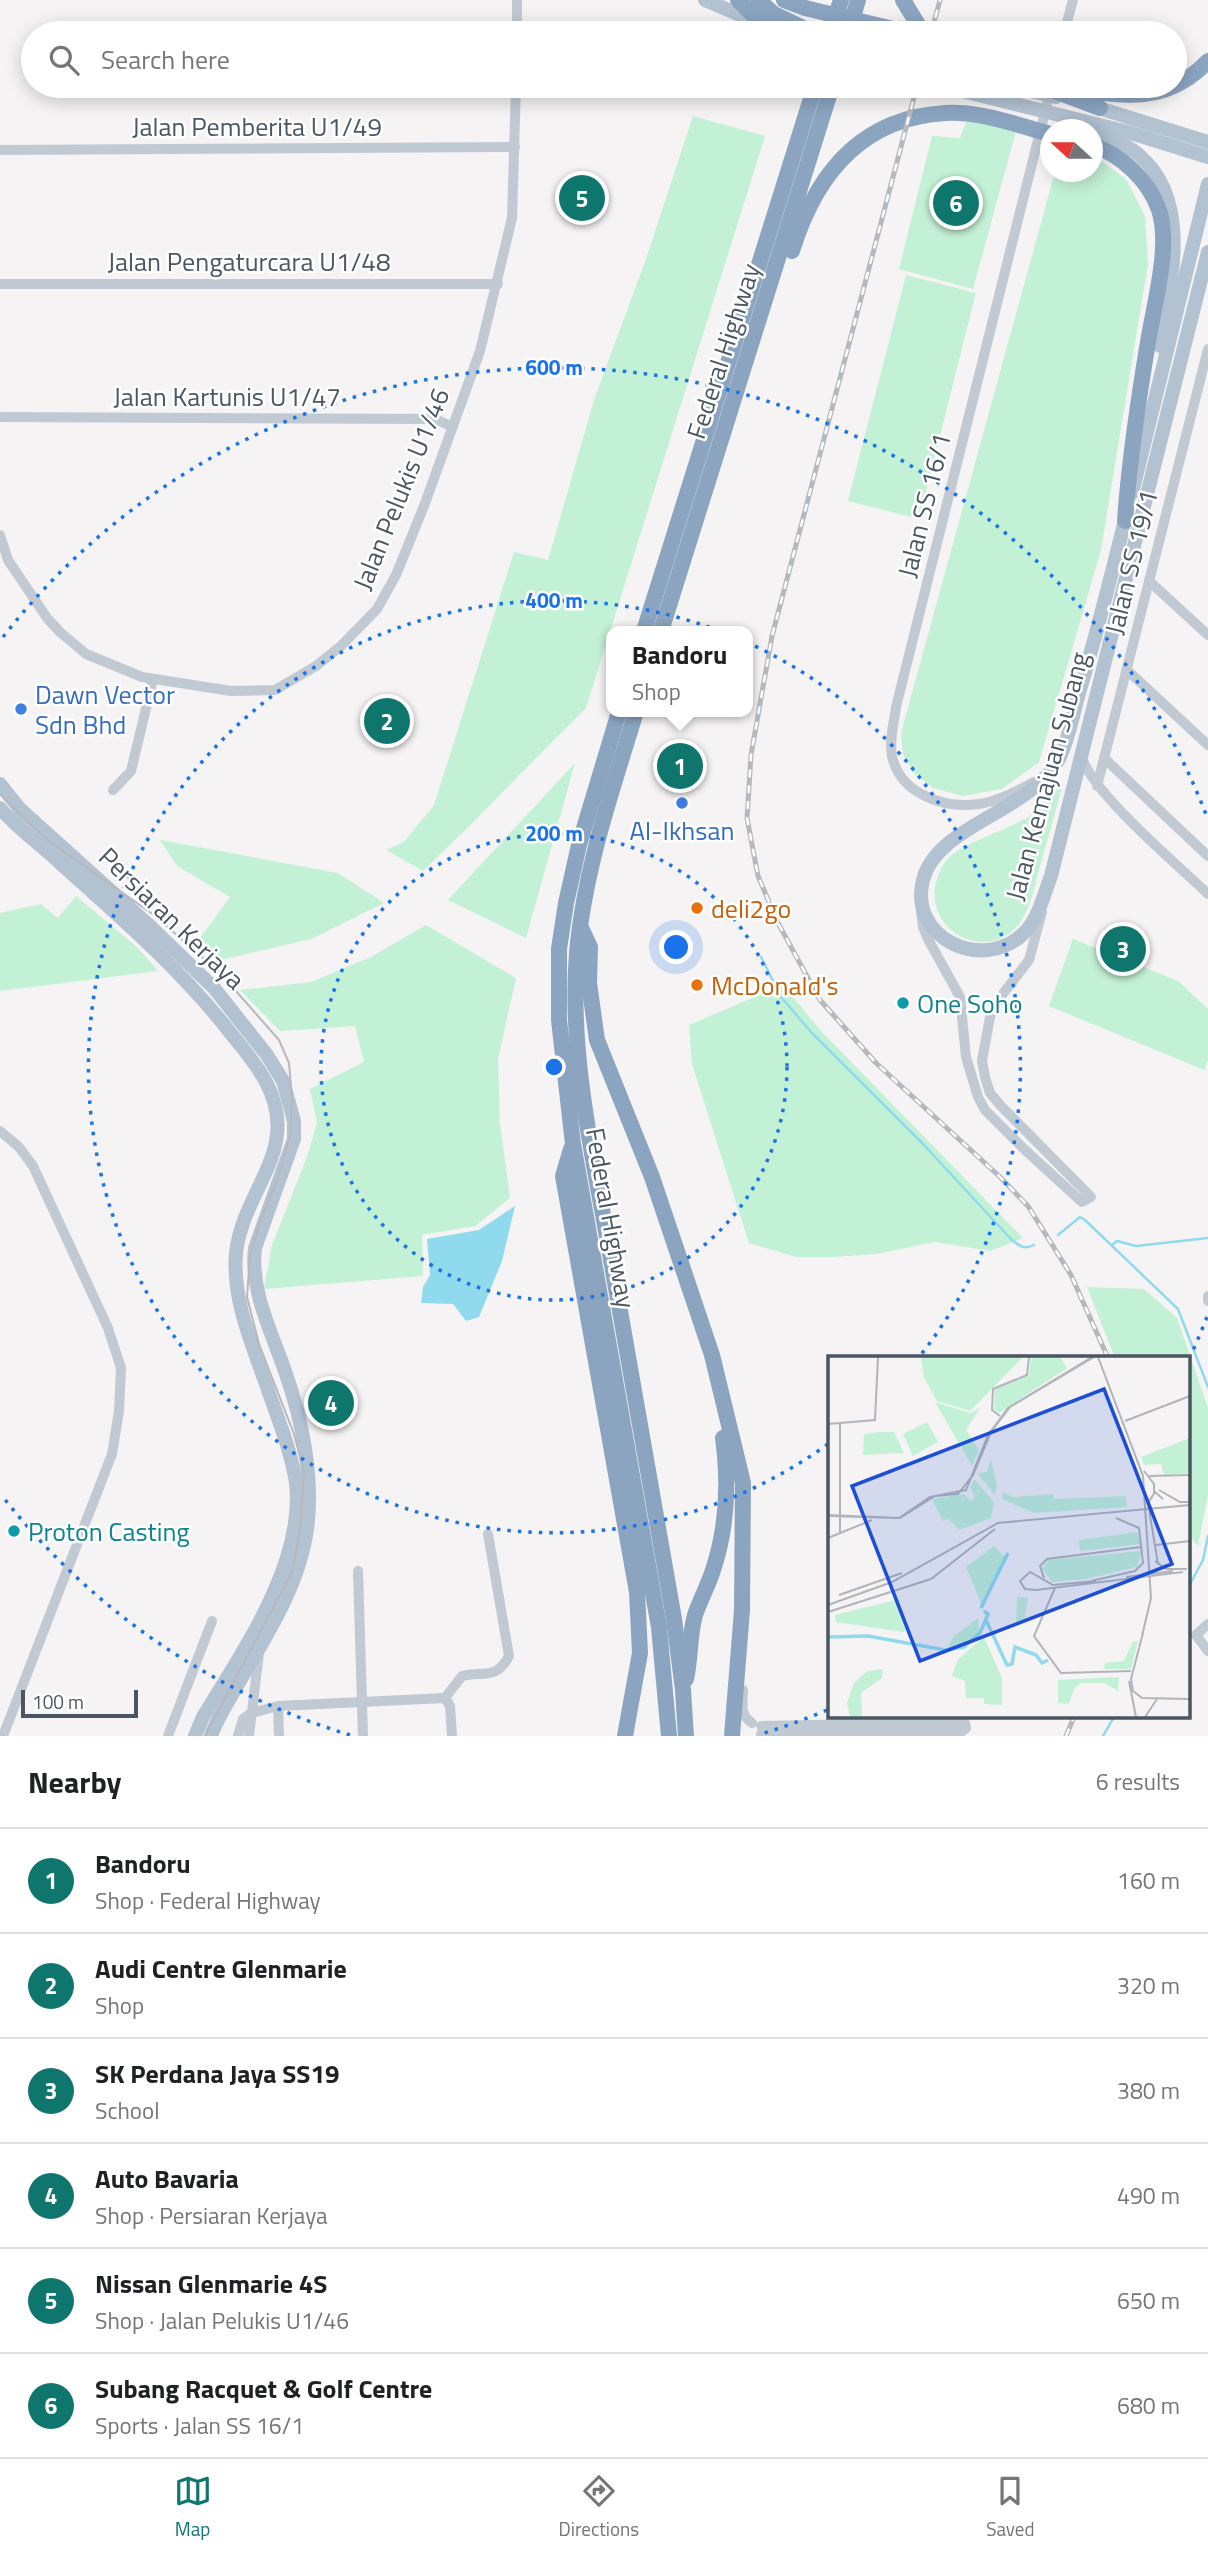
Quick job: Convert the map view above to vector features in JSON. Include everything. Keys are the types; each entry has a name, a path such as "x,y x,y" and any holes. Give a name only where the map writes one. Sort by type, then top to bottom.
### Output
{"highway":[{"path":"738,0 760,21"},
{"path":"758,0 774,14 789,21"},
{"path":"784,0 858,21"},
{"path":"835,21 841,0"},
{"path":"852,21 858,0"},
{"path":"1187,78 1208,61"},
{"name":"Federal Highway","path":"646,626 811,98"},
{"name":"Federal Highway","path":"664,626 828,98"},
{"path":"1073,98 1100,108"},
{"path":"753,339 783,279 808,207 822,181 851,149 884,130 917,118 946,113 980,116 1040,131"},
{"path":"1103,151 1122,161 1142,181 1159,210 1162,228 1160,264 1129,459 1125,521"},
{"name":"Federal Highway","path":"618,717 577,855 566,903 559,949 559,1020 573,1144 659,1628 669,1736"},
{"name":"Federal Highway","path":"635,717 590,871 580,926 575,981 576,1023 586,1116 674,1619 686,1736"},
{"path":"580,926 590,947 589,983 597,1041 652,1177 712,1355 743,1483 742,1610 732,1736"},
{"path":"573,1144 563,1175 637,1592 640,1653 625,1736"},
{"path":"683,1690 691,1659 690,1636 695,1615 712,1572 724,1519 726,1456 712,1355"}],"main road":[{"path":"705,0 752,21"},
{"path":"810,0 841,17"},
{"path":"991,98 1208,157"},
{"path":"1060,98 1208,142"},
{"path":"1060,115 1069,119"},
{"path":"1103,136 1141,156 1164,191 1174,220 1174,256 1145,442"},
{"name":"Jalan Kemajuan Subang","path":"1208,184 1125,521 1059,758 1048,774 1015,802 947,844 933,856 923,879 922,902 928,922 949,944 965,950 996,949 1010,944 1027,931 1051,876 1069,796 1208,255"},
{"name":"Persiaran Kerjaya","path":"0,784 20,809 148,932 257,1067 275,1104 278,1132 274,1155 242,1227 236,1252 237,1278 244,1320 291,1455 296,1487 294,1530 285,1567 268,1604 195,1736"},
{"name":"Persiaran Kerjaya","path":"0,808 215,988 267,1055 283,1081 294,1121 289,1156 255,1248 253,1266 254,1279 286,1374 304,1444 309,1481 307,1527 300,1564 287,1596 211,1736"}],"street":[{"path":"517,0 517,21"},
{"path":"1067,21 1073,0"},
{"name":"Jalan Pelukis U1/46","path":"0,535 8,560 29,593 60,632 89,656 153,680 231,691 275,690 316,666 341,646 377,610 396,575 480,351 512,218 516,98"},
{"name":"Jalan SS 16/1","path":"1048,98 891,736 892,756 898,772 908,785 918,793 946,803 970,805 996,800 1048,774"},
{"name":"Jalan Pemberita U1/49","path":"0,150 515,147"},
{"name":"Jalan Pengaturcara U1/48","path":"0,284 498,285"},
{"name":"Jalan SS 19/1","path":"1095,783 1127,670 1208,349"},
{"name":"Jalan Kartunis U1/47","path":"0,417 435,419 453,427"},
{"path":"1149,580 1208,635"},
{"path":"1127,670 1208,745"},
{"path":"113,790 131,771 153,680"},
{"path":"1081,751 1082,760 1095,783 1208,894"},
{"path":"1104,758 1208,856"},
{"path":"1069,796 1078,787 1095,783"},
{"path":"1051,876 1029,960 999,999 990,1017 982,1061 990,1093 1091,1197"},
{"path":"922,902 923,927 960,997 966,1057 978,1097 985,1110 1079,1200 1085,1201 1102,1189"},
{"path":"0,1131 19,1147 33,1166 108,1328 121,1368 119,1411 112,1454 3,1736"},
{"path":"1024,1149 1034,1140"},
{"path":"736,1456 744,1465 748,1518 742,1711 745,1718 758,1727 961,1732 967,1728 965,1723 961,1722 758,1727"},
{"path":"238,1736 243,1719 251,1713 278,1706 445,1698 462,1676 496,1672 504,1667 509,1656 488,1534"},
{"path":"358,1571 363,1736"},
{"path":"167,1736 212,1621"},
{"path":"1208,1623 1196,1635 1208,1651"},
{"path":"249,1736 260,1647"},
{"path":"253,1690 260,1702 278,1706"},
{"path":"445,1698 450,1706 452,1736"},
{"path":"278,1706 279,1736"}],"green space":[{"path":"693,116 765,136 612,626 606,626 606,644 586,708 423,871 386,850 404,842 434,805 514,552 548,560 595,397 646,259"},
{"path":"967,120 1016,131 973,289 899,269 932,136 960,138"},
{"path":"1103,162 1126,179 1145,216 1148,264 1101,550 1039,762 1002,789 963,796 933,788 913,772 903,754 901,733 1052,182 1103,182"},
{"path":"906,275 976,293 919,519 848,501"},
{"path":"575,763 526,938 448,900"},
{"path":"1063,783 1033,894 1021,921 1006,935 989,941 971,940 955,933 943,921 936,904 936,884 945,862 961,849 1033,814"},
{"path":"160,840 338,873 384,903 311,939 212,962 201,937 230,897 177,866"},
{"path":"76,896 137,947 158,971 0,991 0,913 41,904 58,918"},
{"path":"426,925 516,978 498,1059 500,1123 510,1198 475,1226 422,1235 423,1276 264,1289 272,1245 307,1157 317,1123 310,1089 364,1062 355,1026 280,1031 240,990 311,982 371,957"},
{"path":"1073,939 1178,981 1208,1009 1208,1060 1204,1070 1049,1006"},
{"path":"783,985 822,1032 1023,1238 991,1251 934,1242 876,1254 833,1257 796,1257 749,1243 692,1064 689,1025"},
{"path":"1087,1287 1144,1289 1177,1318 1208,1408 1208,1495 1198,1546 1190,1536 1190,1356 1114,1356"}],"water":[{"path":"515,1206 502,1261 479,1317 466,1321 453,1304 421,1303 423,1287 430,1275 427,1239 479,1230"}],"waterway":[{"path":"761,957 781,997 812,1033 924,1145 1011,1239 1022,1246 1034,1245"},
{"path":"1058,1235 1080,1217 1085,1220 1178,1309 1208,1387"},
{"path":"1112,1245 1117,1241 1136,1246 1208,1238"},
{"path":"1190,1584 1203,1560 1208,1536"},
{"path":"1103,1736 1113,1718"}],"tram line":[{"path":"0,794 46,839 154,915 221,974 279,1040 289,1063 292,1099 290,1136 250,1256 247,1297 259,1344 294,1434 304,1472 300,1531 292,1572 205,1736"}],"railway":[{"path":"934,21 940,0"},
{"path":"914,98 772,636 751,755 747,818 758,876 778,923 820,1000 876,1063 1028,1206 1071,1275 1107,1356"},
{"path":"1066,1736 1074,1718"}],"place":[{"name":"Nissan Glenmarie 4S","path":"582,198"},
{"name":"Subang Racquet & Golf Centre","path":"956,203"},
{"name":"Dawn Vector Sdn Bhd","path":"21,709"},
{"name":"Audi Centre Glenmarie","path":"387,721"},
{"name":"Bandoru","path":"680,766"},
{"name":"Al-Ikhsan","path":"682,803"},
{"name":"deli2go","path":"697,908"},
{"name":"SK Perdana Jaya SS19","path":"1123,949"},
{"name":"McDonald's","path":"697,985"},
{"name":"One Soho","path":"903,1003"},
{"name":"Auto Bavaria","path":"331,1403"},
{"name":"Proton Casting","path":"14,1531"}]}
